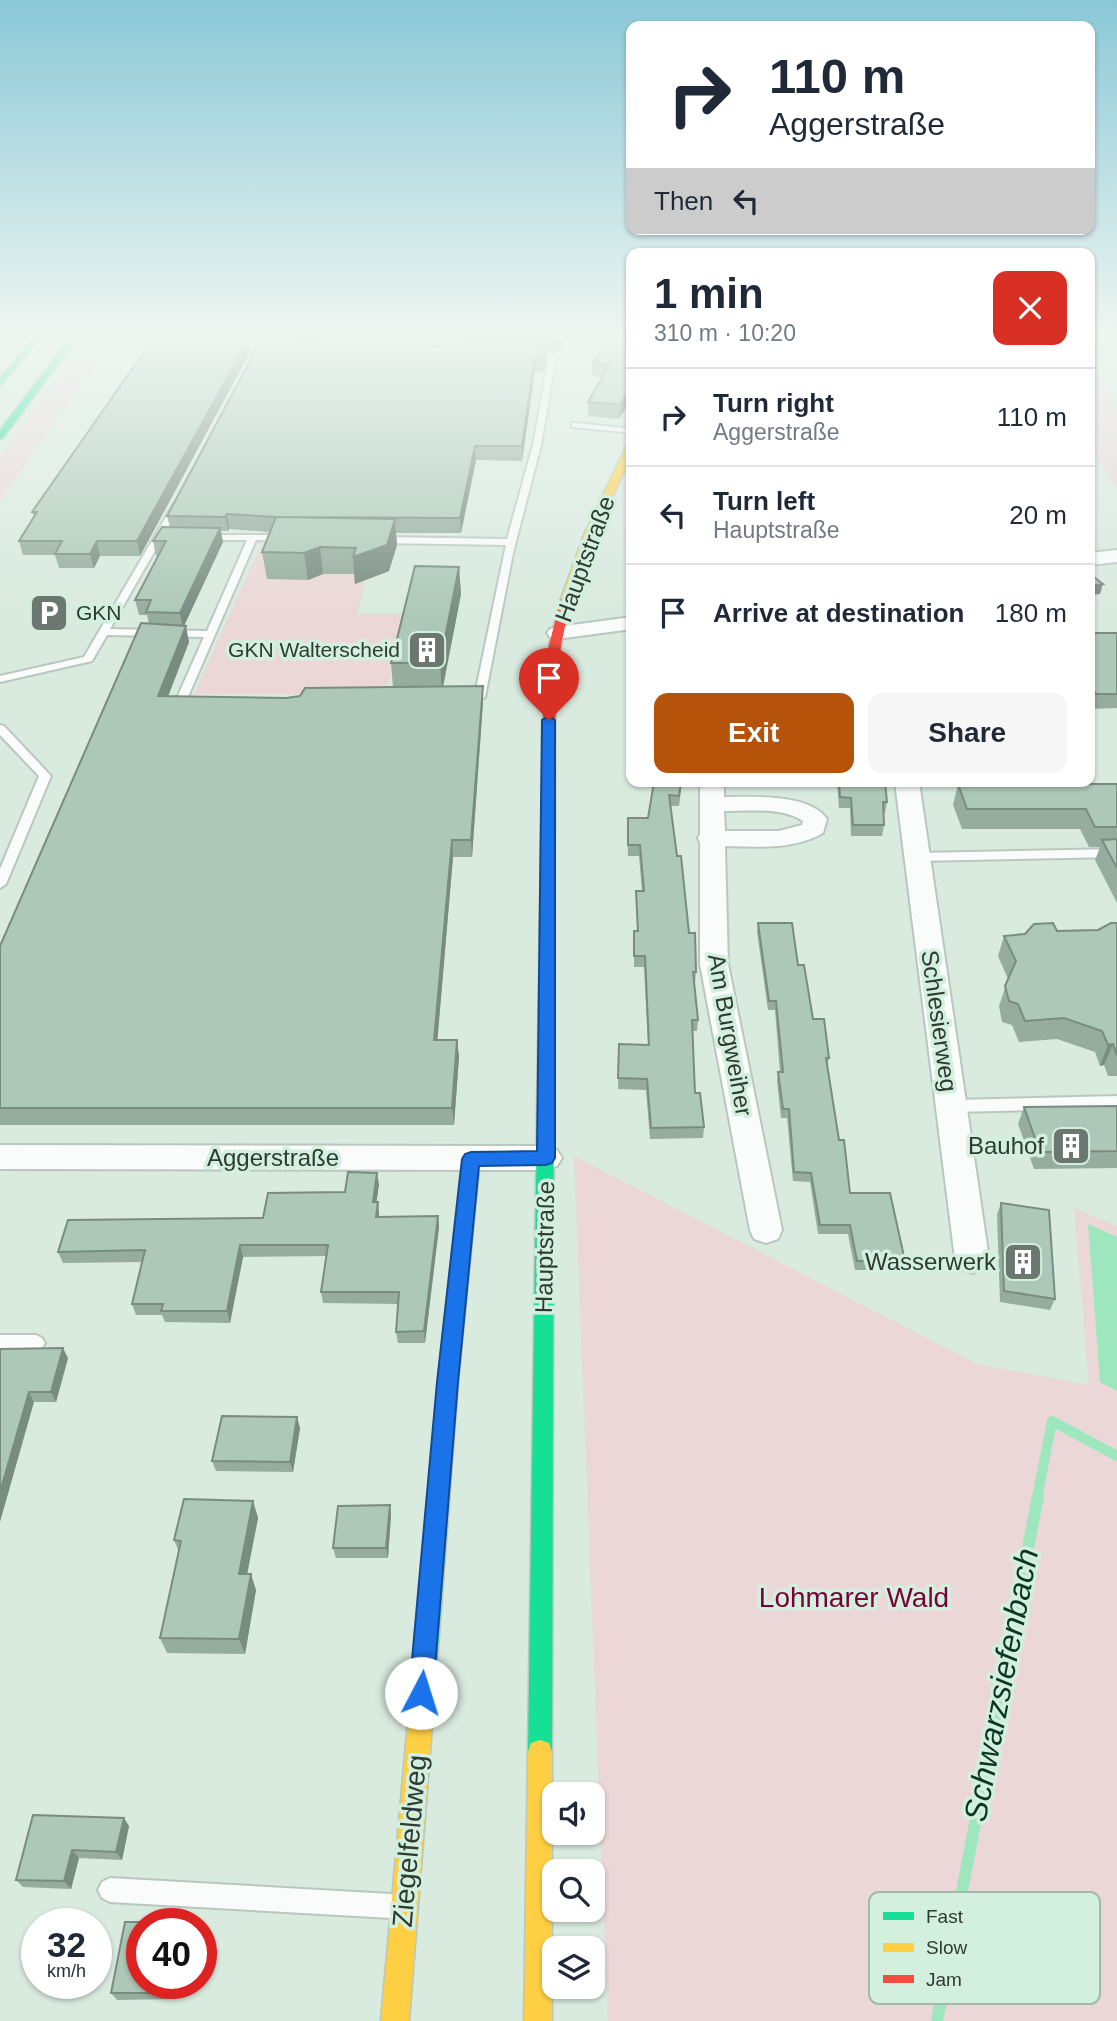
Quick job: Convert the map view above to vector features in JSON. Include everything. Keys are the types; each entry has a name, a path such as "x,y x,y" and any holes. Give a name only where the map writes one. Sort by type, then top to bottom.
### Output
{"main road":[{"name":"Hauptstraße","path":"538,2021 549,720 557,633 587,536 625,471"},
{"name":"Ziegelfeldweg","path":"396,2021 403,1907 448,1382 471,1159"}],"street":[{"path":"1095,558 1117,556"},
{"path":"557,633 626,624"},
{"name":"Schlesierweg","path":"908,787 972,1259"},
{"name":"Am Burgweiher","path":"710,838 781,838 805,835 814,828 815,819 806,811 711,793 710,838 714,964 766,1230"},
{"name":"Aggerstraße","path":"0,1157 546,1158"}],"lane":[{"path":"467,697 480,697 511,542 540,429"},
{"path":"0,679 88,659 181,497"},
{"path":"160,536 174,536"},
{"path":"187,536 294,538"},
{"path":"190,708 177,709 253,538"},
{"path":"362,540 511,542"},
{"path":"104,632 209,634"},
{"path":"0,728 45,776 0,884"},
{"path":"916,857 1117,853"},
{"path":"951,1106 1117,1102"},
{"path":"0,1343 36,1343"},
{"path":"110,1890 403,1907"}],"green space":[{"path":"21,429 50,429 0,500 0,458"},
{"path":"1095,429 1117,429 1117,489 1095,456"},
{"path":"261,545 374,547 357,614 406,614 386,694 194,694"},
{"name":"Lohmarer Wald","path":"574,1156 977,1364 1089,1385 1074,1208 1117,1226 1117,1237 1088,1225 1100,1382 1117,1391 1117,2021 608,2021 605,1859 602,1859 601,1845 605,1845 605,1782 599,1782"}],"shaded area":[{"path":"1088,1224 1117,1237 1117,1391 1100,1382"}],"building":[{"path":"90,429 199,429 137,541 97,541 90,554 55,554 62,541 19,541 37,512 32,512"},
{"path":"213,429 524,429 522,446 475,446 460,518 276,517 227,514 225,517 167,516"},
{"path":"276,517 395,519 387,545 353,557 356,548 320,547 304,553 262,552"},
{"path":"162,527 220,528 180,613 146,612 151,600 135,600 166,541 153,541"},
{"path":"415,566 459,567 440,663 391,663"},
{"path":"141,623 186,626 158,696 286,698 300,696 305,688 483,686 471,840 452,840 434,1040 457,1040 452,1108 0,1108 0,946"},
{"path":"1095,633 1117,633 1117,694 1096,694"},
{"path":"1095,784 1117,784 1117,827 1095,827 1086,809 967,809 959,787 1095,787"},
{"path":"653,787 680,787 679,796 669,795 677,856 681,856 689,933 695,933 696,972 693,972 698,1020 692,1020 695,1093 700,1093 704,1127 651,1128 647,1079 618,1078 619,1044 649,1045 645,956 634,956 634,931 638,931 636,891 644,891 640,845 628,845 628,818 648,818"},
{"path":"839,787 886,787 884,825 853,825 851,798 840,797"},
{"path":"1117,839 1117,868 1102,840"},
{"path":"758,923 792,923 798,965 804,965 813,1019 824,1019 829,1058 826,1058 839,1140 844,1140 850,1193 890,1193 905,1261 857,1261 850,1225 820,1225 811,1173 794,1172 789,1109 783,1109 778,1072 783,1072 776,1001 769,1001"},
{"path":"1053,923 1057,931 1098,930 1117,923 1117,1056 1113,1044 1108,1045 1102,1031 1064,1018 1025,1021 1018,1004 1009,1001 1005,986 1016,961 1004,936 1025,934 1034,924"},
{"path":"1117,1106 1117,1151 1040,1152 1024,1107"},
{"path":"348,1172 377,1173 373,1202 378,1202 376,1217 438,1216 424,1331 396,1332 399,1292 321,1292 328,1245 240,1245 227,1311 161,1311 163,1304 132,1304 145,1250 58,1252 68,1220 263,1218 268,1193 345,1192"},
{"name":"Wasserwerk","path":"1001,1203 1049,1210 1055,1299 1004,1291"},
{"path":"63,1348 51,1392 29,1392 0,1492 0,1349"},
{"path":"222,1416 297,1417 290,1462 212,1461"},
{"path":"184,1499 253,1501 239,1574 251,1574 239,1639 160,1638 181,1541 174,1540"},
{"path":"390,1505 386,1548 333,1548 338,1506"},
{"path":"33,1815 124,1818 116,1852 72,1850 64,1881 16,1880"},
{"path":"126,1922 126,1993 112,1993"}],"waterway":[{"name":"Schwarzsiefenbach","path":"1037,1498 1052,1421 1117,1456"},
{"name":"Schwarzsiefenbach","path":"962,1892 1038,1496"},
{"name":"Schwarzsiefenbach","path":"937,2021 940,2004"}],"traffic: fast":[{"path":"0,436 5,429"},
{"path":"540,1752 546,1046"},
{"path":"423,1688 448,1382 471,1159"}],"traffic: slow":[{"path":"566,599 588,537 626,458"},
{"path":"395,2021 423,1688"},
{"path":"538,2021 540,1752"}],"traffic: jam":[{"path":"546,1046 549,720 555,645 566,599"}],"place":[{"name":"GKN","path":"49,613"},
{"name":"GKN Walterscheid","path":"427,650"},
{"name":"Bauhof","path":"1071,1146"},
{"name":"Wasserwerk","path":"1023,1262"}],"route":[{"path":"421,1693 448,1382 471,1159 546,1158 549,720"}]}
